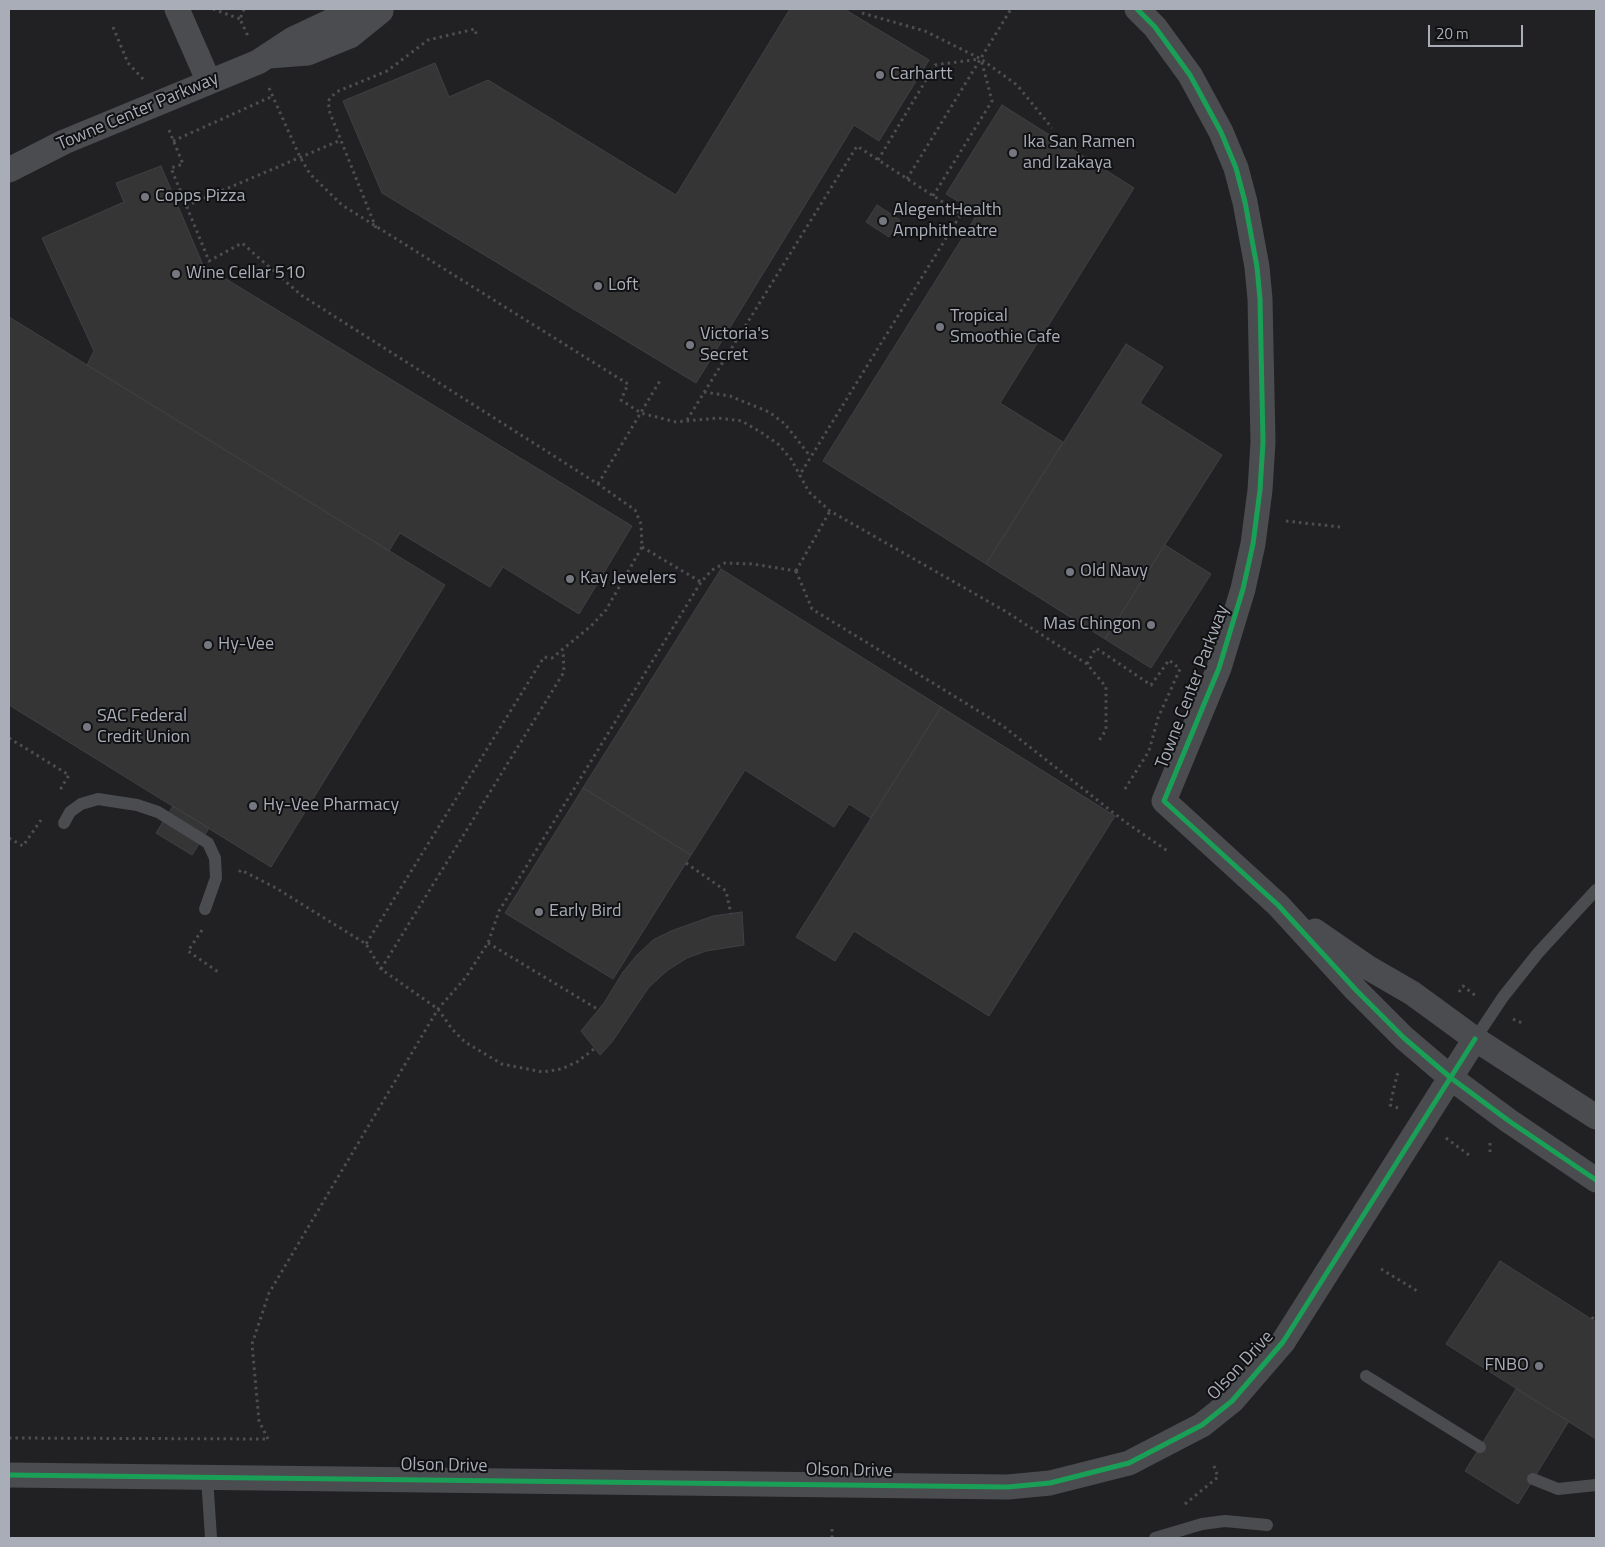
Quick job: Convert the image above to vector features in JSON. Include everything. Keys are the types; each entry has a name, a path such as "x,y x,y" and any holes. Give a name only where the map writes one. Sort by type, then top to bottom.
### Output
{"street":[{"path":"177,9 209,82"},
{"name":"Towne Center Parkway","path":"9,170 64,142 269,56 293,39 329,22 370,9"},
{"name":"Towne Center Parkway","path":"269,56 308,53 350,36 384,9"},
{"name":"Towne Center Parkway","path":"1137,9 1155,27 1190,75 1221,132 1236,168 1245,202 1257,267 1260,299 1263,442 1260,490 1252,544 1243,589 1219,668 1164,800 1278,905 1356,990 1404,1038 1451,1078 1509,1121 1596,1180"},
{"name":"Towne Center Parkway","path":"1278,905 1367,967 1412,993 1476,1039 1596,1117"},
{"name":"Olson Drive","path":"9,1475 1008,1487 1050,1483 1129,1463 1202,1425 1232,1401 1283,1342 1476,1039"}],"lane":[{"path":"64,823 70,812 81,804 98,799 137,805 158,812 208,843 215,858 216,878 205,909"},
{"path":"1476,1039 1509,989 1551,938 1596,890"},
{"path":"1366,1376 1480,1447"},
{"path":"207,1477 211,1538"},
{"path":"1533,1479 1558,1489 1596,1485"},
{"path":"1155,1538 1202,1524 1225,1521 1267,1525"}],"path":[{"path":"214,9 240,20 244,9"},
{"path":"907,179 1011,9"},
{"path":"862,13 925,30 981,58 1017,85 1052,128"},
{"path":"113,27 128,63 138,70"},
{"path":"377,228 330,113 328,102 336,92 387,71 428,40 475,29 477,38"},
{"path":"878,160 935,66 981,58"},
{"path":"933,196 992,101 981,58"},
{"path":"366,944 544,657 552,658 591,626 606,610 642,547 641,524 635,510 598,484 301,295 242,243 209,261 171,168 183,164 173,140 273,96 300,157 310,174 342,205 628,384 621,400 641,413 676,422 718,418 742,421 778,444 791,459 809,492 830,511 1005,611 1087,664 1106,687 1106,730 1098,742"},
{"path":"186,206 341,140"},
{"path":"687,420 857,146 961,214 799,476"},
{"path":"598,484 661,379"},
{"path":"704,392 730,396 769,412 785,424 810,456"},
{"path":"796,571 830,511"},
{"path":"642,547 702,582"},
{"path":"9,1438 268,1439 259,1421 252,1344 269,1293 438,1009 466,977 488,943 499,911 702,582 712,570 725,563 753,564 796,571"},
{"path":"796,571 812,609 1004,726 1124,821 1169,852"},
{"path":"1087,664 1096,648 1151,685 1169,660 1180,669 1158,718 1149,751 1123,792"},
{"path":"381,969 564,672 562,650"},
{"path":"9,738 69,775"},
{"path":"686,863 726,891 731,914"},
{"path":"240,870 276,888 366,944 381,969 438,1009 465,1042 502,1064 543,1072 561,1069 577,1062 594,1049"},
{"path":"488,943 599,1010"},
{"path":"1390,1105 1397,1075"},
{"path":"1381,1269 1419,1292"},
{"path":"1592,1319 1596,1312"},
{"path":"832,1525 832,1538"}],"shaded area":[{"path":"9,9 1596,9 1596,1538 9,1538"}],"building":[{"path":"790,9 844,9 929,60 879,141 854,125 696,383 382,193 343,101 435,63 449,97 488,80 676,195"},
{"path":"1002,105 1134,188 1000,403 1063,442 986,564 823,461 978,213 946,194"},
{"path":"161,166 203,265 632,526 579,614 503,567 490,587 400,533 389,551 87,365 94,351 42,238 124,202 116,183"},
{"name":"AlegentHealth Amphitheatre","path":"877,205 900,220 889,237 866,222"},
{"name":"Hy-Vee","path":"9,317 445,585 271,867 9,705"},
{"path":"1126,344 1163,367 1140,403 1222,455 1105,639 986,564"},
{"path":"1165,545 1211,574 1151,668 1105,639"},
{"path":"721,569 941,707 871,818 849,804 834,827 745,770 691,855 583,788"},
{"path":"941,707 1115,816 989,1016 854,931 835,961 796,937"},
{"path":"583,788 691,855 613,979 505,913"},
{"path":"173,806 209,828 192,855 156,833"},
{"path":"742,912 744,945 706,951 687,958 668,970 649,987 612,1042 600,1055 581,1031 604,1003 623,972 636,956 653,940 671,931 713,916"},
{"name":"FNBO","path":"1500,1261 1596,1322 1596,1439 1446,1344"},
{"path":"1516,1389 1569,1421 1518,1504 1465,1471"}],"cycle path":[{"path":"1137,9 1155,27 1190,75 1221,132 1236,168 1245,202 1257,267 1260,299 1263,442 1260,490 1253,544 1243,589 1219,668 1164,801 1278,905 1356,990 1404,1038 1451,1078 1509,1121 1596,1180"},
{"path":"9,1475 1008,1487 1050,1483 1129,1463 1202,1425 1232,1401 1283,1342 1475,1039"}],"place":[{"name":"Carhartt","path":"880,75"},
{"name":"Ika San Ramen and Izakaya","path":"1013,153"},
{"name":"Copps Pizza","path":"145,197"},
{"name":"AlegentHealth Amphitheatre","path":"883,221"},
{"name":"Wine Cellar 510","path":"176,274"},
{"name":"Loft","path":"598,286"},
{"name":"Tropical Smoothie Cafe","path":"940,327"},
{"name":"Victoria's Secret","path":"690,345"},
{"name":"Old Navy","path":"1070,572"},
{"name":"Kay Jewelers","path":"570,579"},
{"name":"Mas Chingon","path":"1151,625"},
{"name":"Hy-Vee","path":"208,645"},
{"name":"SAC Federal Credit Union","path":"87,727"},
{"name":"Hy-Vee Pharmacy","path":"253,806"},
{"name":"Early Bird","path":"539,912"},
{"name":"FNBO","path":"1539,1366"}]}
